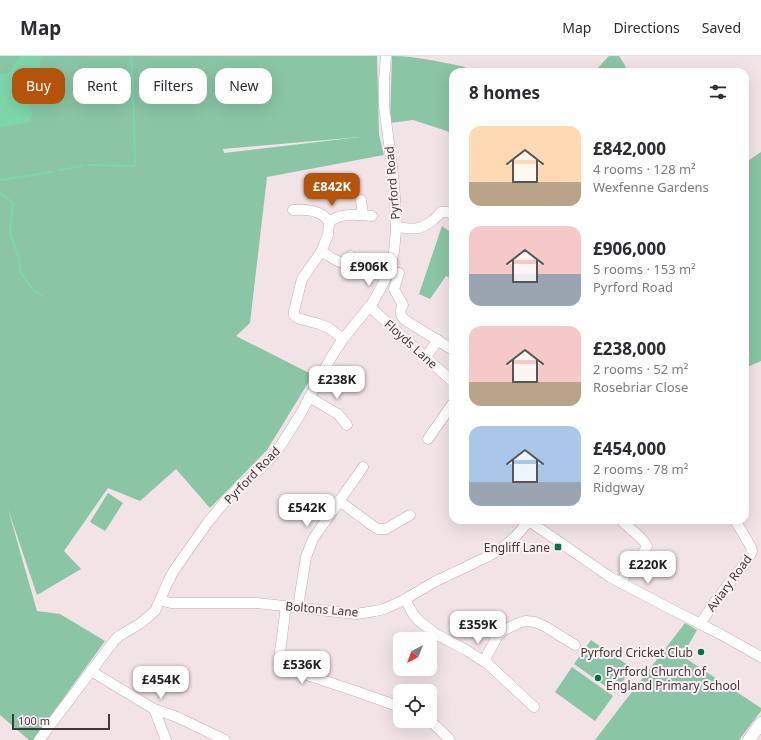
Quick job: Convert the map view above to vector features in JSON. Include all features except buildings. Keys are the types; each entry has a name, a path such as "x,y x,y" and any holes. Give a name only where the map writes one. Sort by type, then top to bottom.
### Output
{"main road":[{"path":"749,740 761,723"}],"street":[{"name":"Pyrford Road","path":"39,740 110,646 119,636 155,611 173,572 208,522 228,498 272,457 281,445 300,415 343,339 370,307 379,293 389,270 394,252 396,227 392,166 384,106 386,56"},
{"path":"329,222 341,215 367,216 361,200"},
{"path":"297,208 320,214 329,222 328,235 321,252 302,279 294,315 298,318 329,328 343,339"},
{"path":"396,227 420,229 434,220 441,212 449,213"},
{"path":"321,252 340,263 348,259 351,273"},
{"path":"399,273 394,288 402,305 400,311 401,316 449,347"},
{"name":"Floyds Lane","path":"370,307 449,378"},
{"path":"426,357 438,340"},
{"path":"309,397 338,414 347,425"},
{"path":"428,440 449,409"},
{"path":"298,607 306,556 313,539 362,467"},
{"path":"339,501 378,529 386,529 410,515"},
{"name":"Boltons Lane","path":"160,600 171,603 250,603 356,614 384,609 434,582 501,549 527,524"},
{"path":"534,524 610,577 761,657"},
{"path":"621,583 626,574 646,550 647,546 644,541 624,524"},
{"name":"Aviary Road","path":"700,624 752,552 751,547 737,524"},
{"path":"405,599 418,620 436,634 488,664 529,705"},
{"path":"286,606 280,652 281,658 287,667 393,705"},
{"path":"484,661 497,637 504,630 526,621 534,622 546,627 569,644"},
{"path":"91,671 154,709 176,717 225,740"},
{"path":"154,709 166,740"},
{"path":"437,727 450,740"}],"shaded area":[{"path":"0,56 377,56 379,135 384,155 267,177 250,323 236,336 313,375 267,450 210,508 176,469 140,501 108,488 64,551 81,569 37,595 8,509 37,611 60,614 105,641 33,740 29,740 0,715","holes":["360,137 224,153 223,149"]},
{"path":"20,56 44,56 42,57 39,68 12,68 12,104 28,104 33,114 29,122 0,128 0,74 8,73"},
{"path":"392,56 419,58 465,67 449,68 449,132 413,120 390,123"},
{"path":"609,56 619,56 626,68 598,68"},
{"path":"761,152 761,361 749,366 749,160"},
{"path":"442,226 449,231 449,278 446,276 430,299 419,294"},
{"path":"108,493 123,503 105,531 90,522"},
{"path":"685,623 697,630 682,656 761,708 761,711 739,740 595,740"},
{"path":"591,640 632,668 615,693 574,664"},
{"path":"572,667 613,696 595,721 555,692"}],"waterway":[{"path":"88,165 135,166 131,56"},
{"path":"59,170 82,166"},
{"path":"0,180 53,172"},
{"path":"0,193 13,203 10,232 19,259 20,271 32,289 43,296"}],"place":[{"name":"Engliff Lane","path":"558,547"},
{"name":"Pyrford Cricket Club","path":"701,652"},
{"name":"Pyrford Church of England Primary School","path":"598,678"}]}
